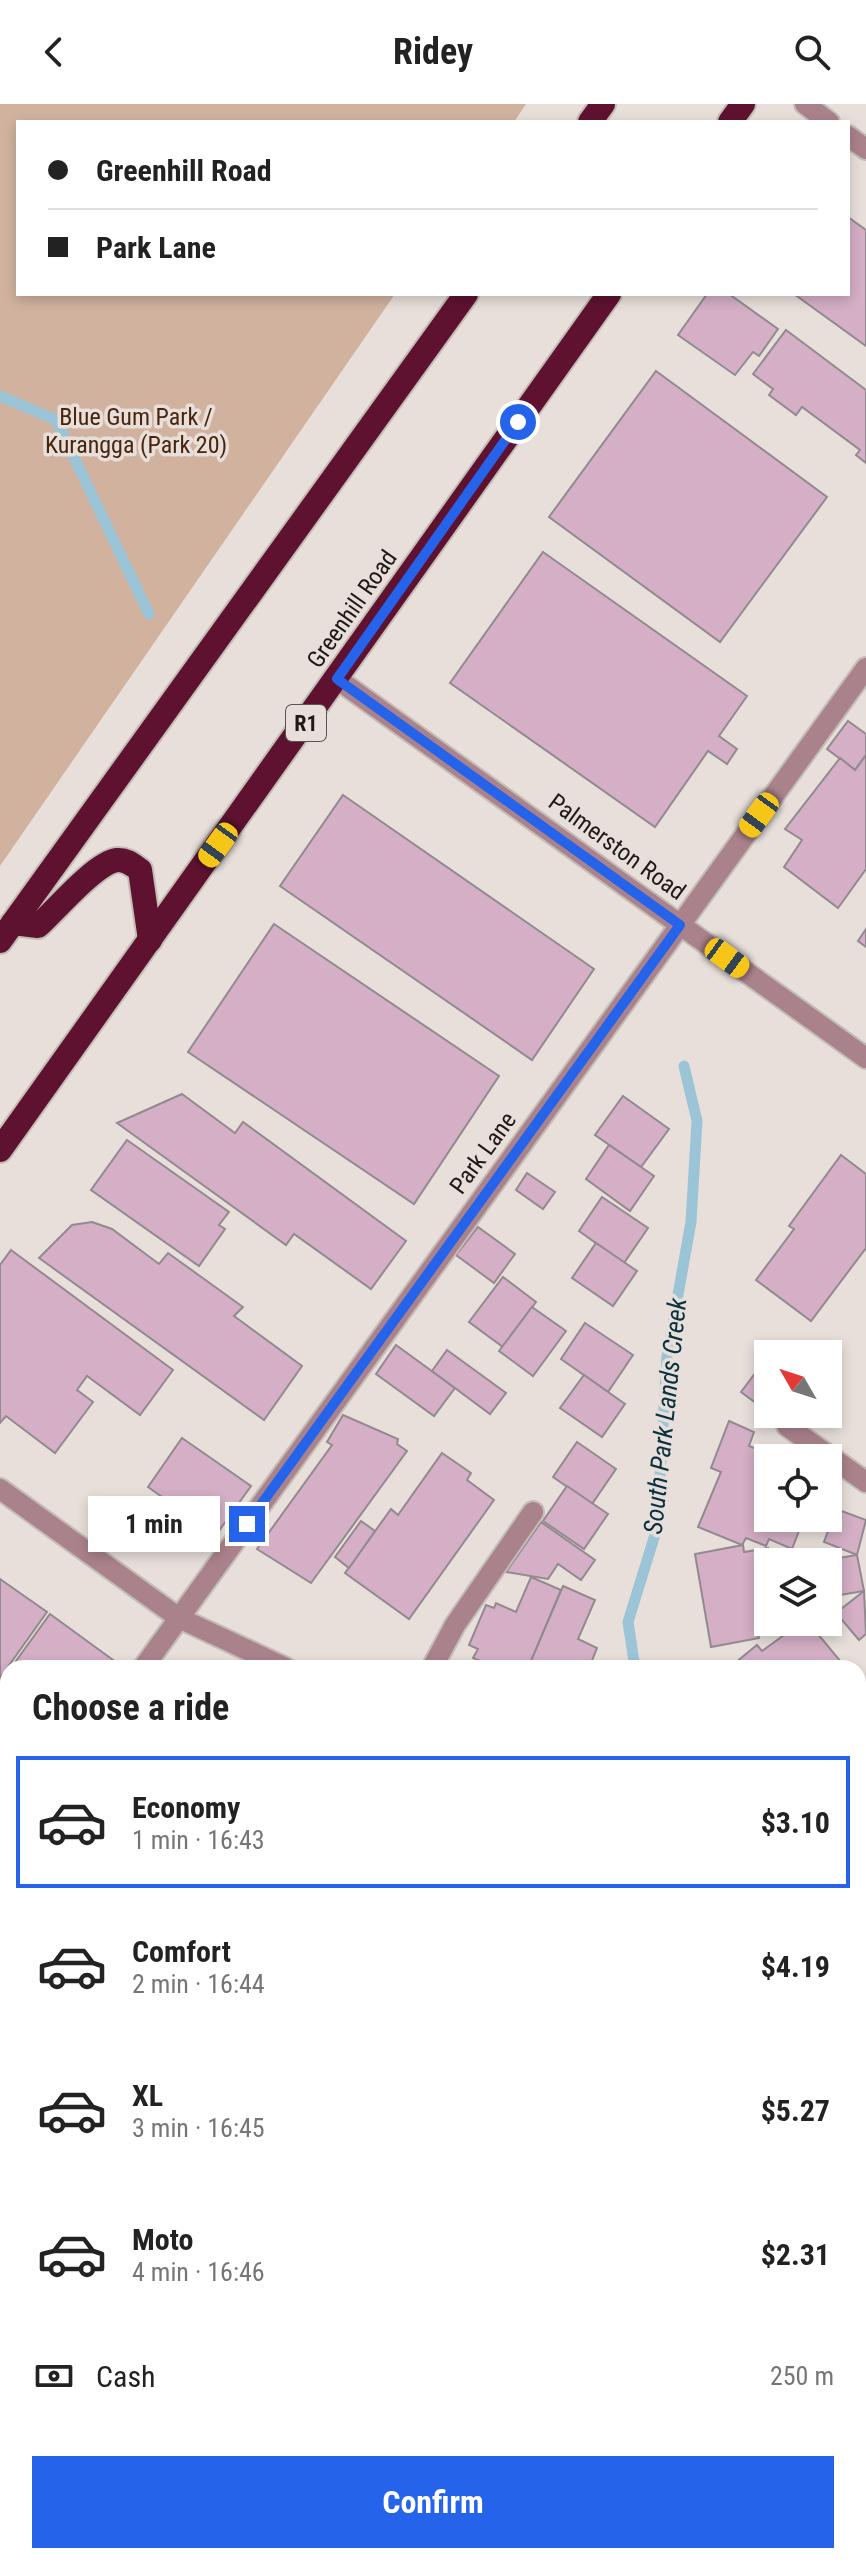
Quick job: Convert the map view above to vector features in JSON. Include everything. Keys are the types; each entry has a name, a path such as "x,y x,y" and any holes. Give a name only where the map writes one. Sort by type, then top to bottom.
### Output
{"highway":[{"path":"7,932 465,296"},
{"name":"Greenhill Road","path":"0,1150 608,296"},
{"path":"7,932 38,926 91,876 113,860 125,861 140,870 150,940"}],"street":[{"path":"805,104 826,120"},
{"name":"Park Lane","path":"149,1660 866,668"},
{"name":"Palmerston Road","path":"337,679 866,1058"},
{"path":"790,1428 866,1482"},
{"path":"0,1489 242,1660"},
{"path":"436,1660 455,1625 533,1512"}],"green space":[{"name":"Blue Gum Park / Kurangga (Park 20)","path":"0,104 526,104 515,120 16,120 16,296 394,296 0,866"}],"building":[{"path":"850,218 866,230 866,346 797,296 850,296"},
{"path":"706,296 732,296 778,329 759,356 753,352 735,375 678,335"},
{"path":"786,330 866,390 866,463 856,455 860,450 802,407 796,415 769,395 773,389 753,374"},
{"path":"656,371 827,497 720,642 549,517"},
{"path":"543,552 747,696 719,736 737,749 727,764 708,751 655,827 450,683"},
{"path":"848,721 866,734 866,755 855,770 827,749"},
{"path":"866,755 866,869 838,908 784,867 802,840 785,829 840,758 855,770"},
{"path":"343,795 594,969 532,1060 280,886"},
{"path":"274,924 499,1076 414,1204 188,1052"},
{"path":"866,929 866,947 858,941"},
{"path":"182,1094 235,1133 243,1122 406,1241 371,1289 294,1234 286,1245 117,1123"},
{"path":"623,1096 669,1129 641,1167 595,1135"},
{"path":"127,1140 229,1212 219,1225 225,1229 199,1266 91,1190"},
{"path":"609,1145 654,1176 630,1211 586,1179"},
{"path":"841,1155 866,1174 866,1248 811,1321 756,1280 794,1229 789,1226"},
{"path":"527,1173 555,1192 543,1209 516,1190"},
{"path":"602,1197 648,1228 624,1263 579,1231"},
{"path":"92,1222 112,1229 159,1264 168,1253 243,1307 234,1316 302,1366 264,1420 39,1258 72,1225"},
{"path":"478,1227 515,1254 494,1283 456,1255"},
{"path":"596,1243 637,1271 613,1306 572,1278"},
{"path":"11,1250 173,1370 140,1415 87,1376 77,1390 93,1402 55,1453 6,1416 0,1423 0,1265"},
{"path":"503,1277 536,1302 503,1347 469,1322"},
{"path":"532,1307 566,1331 533,1376 499,1351"},
{"path":"585,1323 633,1355 608,1392 561,1359"},
{"path":"396,1345 455,1388 434,1416 376,1374"},
{"path":"447,1350 506,1393 490,1414 432,1371"},
{"path":"584,1375 625,1404 602,1437 560,1408"},
{"path":"754,1375 754,1402 741,1392"},
{"path":"343,1415 398,1439 397,1444 407,1451 311,1583 257,1549 332,1445 327,1442"},
{"path":"729,1421 754,1432 749,1446 754,1448 754,1532 799,1532 792,1548 769,1539 766,1546 746,1538 742,1545 698,1527 721,1472 711,1468"},
{"path":"182,1438 251,1486 216,1535 148,1487"},
{"path":"577,1442 616,1469 592,1504 553,1477"},
{"path":"442,1453 471,1473 467,1480 494,1500 409,1619 345,1573 391,1509 398,1515"},
{"path":"567,1486 608,1514 584,1549 543,1521"},
{"path":"842,1511 866,1520 857,1555 824,1542 828,1532 842,1532"},
{"path":"361,1521 375,1531 349,1568 335,1557"},
{"path":"541,1522 595,1560 581,1580 558,1564 548,1579 506,1572"},
{"path":"743,1545 744,1552 754,1550 754,1636 759,1638 711,1647 695,1554"},
{"path":"857,1555 864,1591 842,1595 842,1558"},
{"path":"531,1577 561,1590 531,1660 473,1658 478,1649 469,1645 486,1605 494,1608 496,1603 516,1612"},
{"path":"0,1579 47,1612 13,1660 0,1660"},
{"path":"563,1586 595,1600 578,1639 597,1648 592,1660 531,1660"},
{"path":"864,1591 866,1634 859,1640 842,1620 842,1608"},
{"path":"50,1614 113,1660 17,1660"},
{"path":"783,1636 820,1636 839,1660 739,1660 757,1645 762,1651"}],"waterway":[{"name":"South Park Lands Creek","path":"0,396 56,420 149,614"},
{"name":"South Park Lands Creek","path":"634,1660 628,1622 657,1528 667,1356 691,1222 697,1121 684,1066"}],"route":[{"path":"247,1524 680,925 337,679 518,422"}]}
